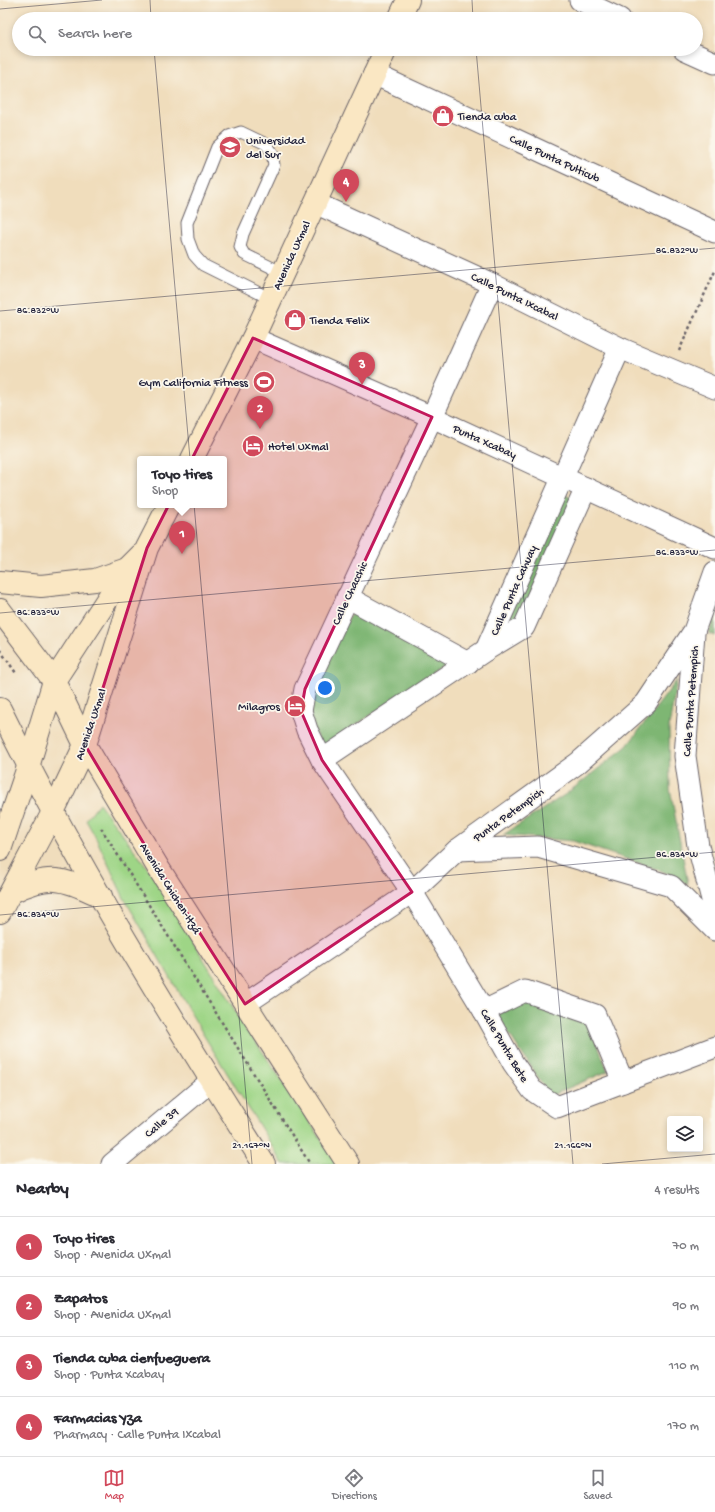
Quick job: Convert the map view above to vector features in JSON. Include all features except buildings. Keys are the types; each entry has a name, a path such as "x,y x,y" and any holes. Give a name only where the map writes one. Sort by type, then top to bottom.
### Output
{"main road":[{"path":"402,12 408,0"},
{"name":"Avenida Uxmal","path":"194,456 253,338 383,56"},
{"name":"Avenida Uxmal","path":"0,912 12,892 53,812 85,745 110,660 147,548 167,508"},
{"name":"Avenida Uxmal","path":"0,850 28,767 54,681 127,569 147,548"},
{"path":"0,582 41,586 95,580 127,569"},
{"name":"Avenida Chichen-Itzá","path":"0,610 54,681 85,745 158,870 348,1164"},
{"path":"0,709 28,767 101,896 211,1081 264,1164"},
{"path":"12,892 26,885 54,879 69,882 101,896"}],"street":[{"path":"580,0 605,12"},
{"path":"698,56 715,64"},
{"name":"Calle Punta Pulticub","path":"374,74 715,232"},
{"name":"Calle Punta Ixcabal","path":"315,203 492,284 620,348 715,388"},
{"name":"Calle Chacchic","path":"412,892 322,760 307,730 302,711 305,689 432,417 492,284"},
{"name":"Punta Xcabay","path":"253,338 562,476 715,548"},
{"name":"Calle Punta Cahuay","path":"322,760 486,650 620,348"},
{"path":"486,650 524,627 586,488"},
{"name":"Punta Petempich","path":"245,1004 412,892 458,850 578,763 646,703 694,631 715,572"},
{"path":"347,597 468,663"},
{"name":"Calle Punta Petempich","path":"694,631 685,756 698,846 715,912"},
{"path":"458,850 538,847 670,886 715,930"},
{"name":"Calle Punta Bete","path":"412,892 484,1011 513,1063 532,1090 557,1107 715,1047"},
{"path":"484,1011 524,991 595,1015 623,1082"},
{"name":"Calle 39","path":"112,1164 211,1081"}],"lane":[{"path":"271,299 203,265 194,255 188,239 187,223 214,154 217,147 229,136 242,132 266,144 272,152 274,165 243,234 240,247 244,254 283,273"}],"path":[{"path":"671,369 715,272"},
{"path":"0,650 16,673"},
{"path":"102,828 310,1164"}],"highlighted area":[{"path":"253,338 432,417 305,689 301,711 322,760 412,892 245,1004 159,869 85,745 147,548"}],"green space":[{"path":"560,493 574,499 517,626 504,620"},
{"path":"354,608 448,665 322,747 309,720 311,690"},
{"path":"715,614 715,636 709,634"},
{"path":"677,680 669,727 670,789 688,884 662,871 573,841 503,835 566,794 627,746"},
{"path":"99,803 150,871 237,1014 338,1164 283,1164 203,1034 124,898 86,820"},
{"path":"520,1001 587,1019 608,1071 550,1096 496,1014"}],"place":[{"name":"Tienda cuba","path":"443,116"},
{"name":"Universidad del Sur","path":"230,147"},
{"name":"Farmacias Yza","path":"346,202"},
{"name":"Tienda Felix","path":"295,320"},
{"name":"Gym California Fitness","path":"264,382"},
{"name":"Tienda cuba cienfueguera","path":"362,385"},
{"name":"Zapatos","path":"260,429"},
{"name":"Hotel Uxmal","path":"253,446"},
{"name":"Toyo tires","path":"182,554"},
{"name":"Milagros","path":"295,706"}]}
